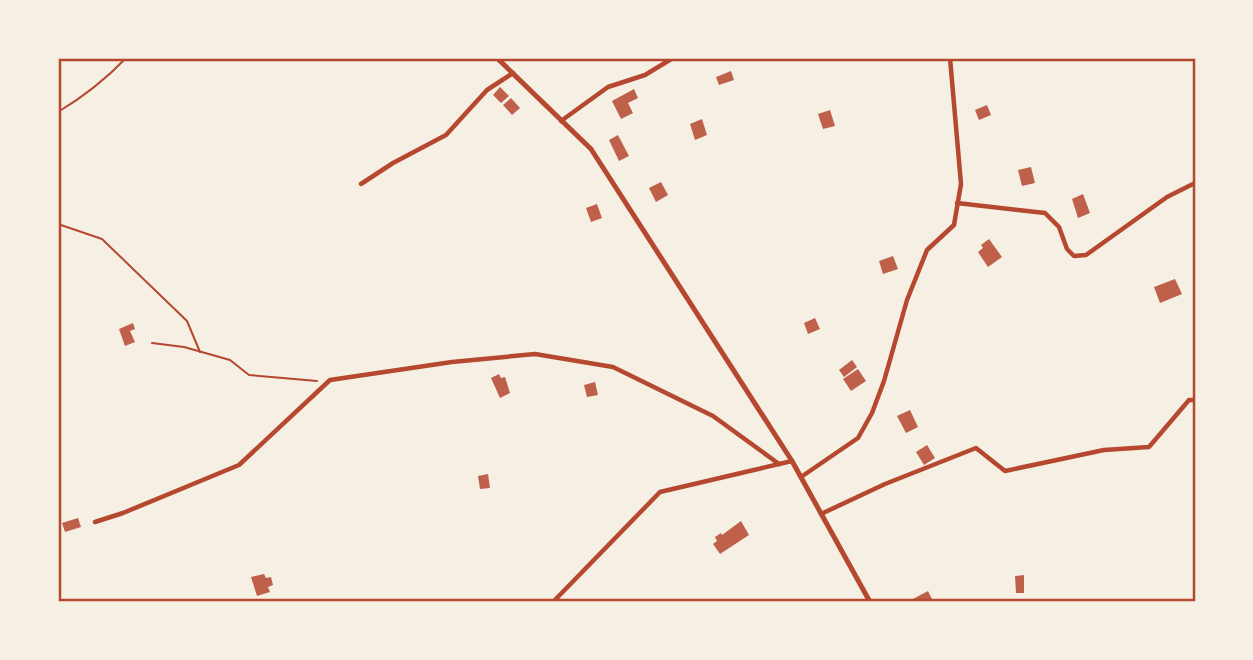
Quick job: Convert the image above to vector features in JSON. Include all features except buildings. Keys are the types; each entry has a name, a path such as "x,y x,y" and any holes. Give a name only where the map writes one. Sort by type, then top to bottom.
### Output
{"street":[{"path":"497,58 591,149 792,461 870,602"},
{"path":"561,121 608,87 645,75 673,58"},
{"path":"801,477 858,438 863,430 884,381 907,300 928,250 954,225 961,184 950,58"},
{"path":"361,184 393,163 446,135 487,90 513,73"},
{"path":"957,203 1045,213 1059,227 1067,249 1074,256 1086,255 1167,197 1195,183"},
{"path":"95,522 124,513 239,465 328,382 452,362 535,354 613,367 713,416 779,464"},
{"path":"821,514 885,484 976,449 1005,471 1104,450 1149,447 1189,400 1195,400"},
{"path":"553,602 660,492 792,461"}],"path":[{"path":"58,112 108,76 126,58"},
{"path":"58,224 102,239 187,321 200,352"},
{"path":"152,343 230,360 248,376 328,382"}]}
